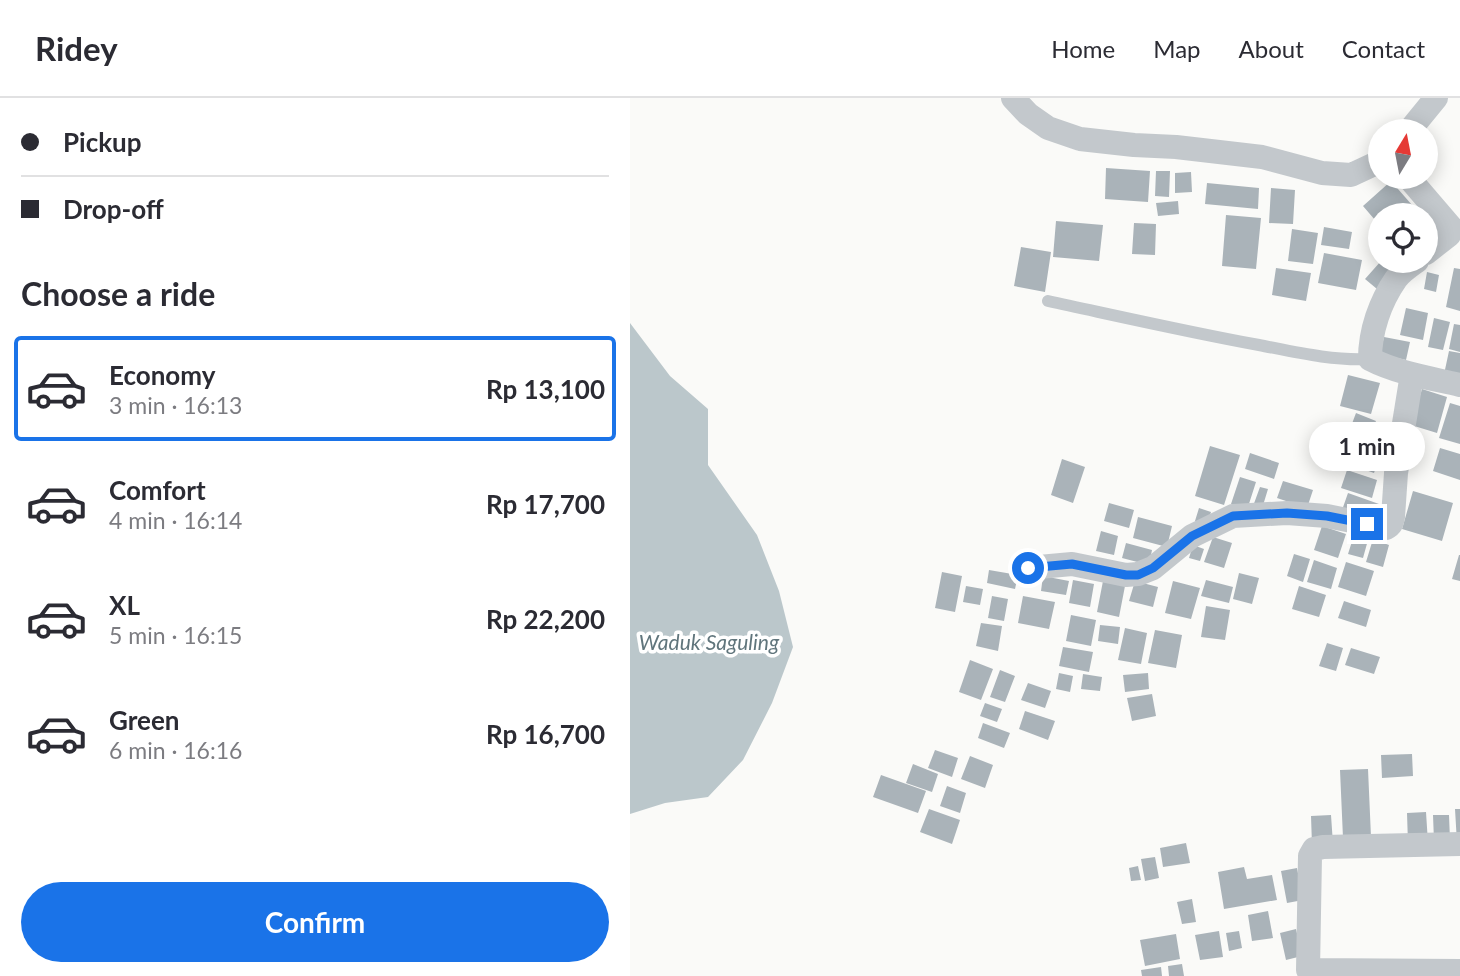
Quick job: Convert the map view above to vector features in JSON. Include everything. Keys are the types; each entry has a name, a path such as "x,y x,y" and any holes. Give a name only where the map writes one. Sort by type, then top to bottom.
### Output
{"street":[{"path":"1013,98 1028,114 1048,128 1080,139 1262,157 1322,173 1351,175 1368,167"},
{"path":"1419,119 1436,98"},
{"path":"1418,189 1430,203"},
{"path":"1438,212 1450,226 1449,236 1438,244"},
{"path":"1402,273 1381,305 1373,329 1370,359 1412,374 1460,385"},
{"path":"1028,568 1072,564 1138,575 1153,568 1192,536 1233,516 1287,513 1327,516 1389,527 1393,517 1396,473 1412,374"},
{"path":"1460,844 1314,849 1310,856 1298,973 1460,971"}],"lane":[{"path":"1048,302 1310,355 1351,360 1370,359"}],"water":[{"name":"Waduk Saguling","path":"630,323 670,376 708,409 708,465 757,535 779,591 793,647 772,703 743,760 708,797 665,803 630,814"}],"building":[{"path":"1106,168 1150,171 1148,202 1105,199"},
{"path":"1156,171 1170,171 1169,197 1155,196"},
{"path":"1191,172 1192,192 1175,193 1175,173"},
{"path":"1207,183 1259,188 1258,209 1205,204"},
{"path":"1271,188 1295,190 1293,224 1269,223"},
{"path":"1382,189 1398,189 1410,203 1368,203 1368,212 1363,206"},
{"path":"1178,201 1179,214 1158,216 1156,203"},
{"path":"1226,215 1261,218 1256,269 1222,266"},
{"path":"1056,221 1103,225 1099,261 1053,257"},
{"path":"1134,223 1156,224 1155,255 1132,254"},
{"path":"1324,227 1352,232 1349,249 1321,245"},
{"path":"1292,229 1318,233 1313,264 1288,261"},
{"path":"1021,247 1051,252 1045,292 1014,286"},
{"path":"1324,253 1362,260 1356,290 1318,283"},
{"path":"1276,268 1311,273 1306,301 1272,295"},
{"path":"1454,268 1460,269 1460,311 1446,307"},
{"path":"1370,273 1391,273 1377,289 1365,279"},
{"path":"1427,273 1439,275 1436,292 1424,289"},
{"path":"1406,308 1428,313 1423,340 1400,335"},
{"path":"1434,318 1450,322 1443,350 1428,347"},
{"path":"1454,324 1460,325 1460,352 1449,349"},
{"path":"1384,337 1410,342 1406,360 1380,354"},
{"path":"1449,351 1460,353 1460,382 1443,379"},
{"path":"1348,375 1380,383 1371,414 1340,406"},
{"path":"1422,389 1447,397 1437,433 1411,425"},
{"path":"1450,403 1460,406 1460,444 1439,438"},
{"path":"1356,413 1376,421 1369,437 1350,429"},
{"path":"1369,441 1383,446 1374,473 1360,468"},
{"path":"1210,446 1240,455 1224,505 1195,496"},
{"path":"1440,448 1460,454 1460,480 1433,471"},
{"path":"1250,453 1279,463 1274,479 1245,469"},
{"path":"1062,459 1085,467 1073,503 1051,495"},
{"path":"1347,470 1377,480 1372,498 1341,488"},
{"path":"1240,477 1256,482 1247,510 1231,504"},
{"path":"1283,481 1313,490 1307,508 1277,498"},
{"path":"1260,487 1268,489 1261,512 1252,509"},
{"path":"1413,491 1453,503 1442,541 1402,529"},
{"path":"1348,493 1379,504 1372,524 1341,513"},
{"path":"1109,503 1134,510 1129,528 1104,521"},
{"path":"1199,508 1211,512 1207,524 1195,521"},
{"path":"1138,517 1172,526 1167,547 1133,538"},
{"path":"1322,526 1346,534 1338,558 1314,550"},
{"path":"1101,531 1118,536 1114,555 1096,551"},
{"path":"1354,535 1368,540 1363,558 1348,554"},
{"path":"1213,537 1232,543 1224,568 1204,562"},
{"path":"1373,539 1389,545 1383,567 1366,562"},
{"path":"1126,543 1152,550 1149,565 1122,558"},
{"path":"1193,545 1204,549 1200,561 1189,558"},
{"path":"1294,554 1310,559 1303,582 1287,576"},
{"path":"1460,555 1460,581 1452,579"},
{"path":"1314,560 1337,568 1331,589 1307,582"},
{"path":"1346,562 1374,571 1366,596 1338,587"},
{"path":"989,570 1018,575 1015,589 987,583"},
{"path":"942,572 962,576 955,612 935,608"},
{"path":"1239,573 1259,578 1252,604 1233,599"},
{"path":"1043,576 1069,581 1066,595 1041,591"},
{"path":"1073,580 1094,584 1090,607 1069,603"},
{"path":"1206,580 1233,587 1229,603 1201,596"},
{"path":"1103,581 1125,586 1119,617 1097,612"},
{"path":"1135,581 1158,587 1153,607 1129,601"},
{"path":"1173,581 1200,588 1191,619 1165,613"},
{"path":"966,586 983,589 980,605 963,602"},
{"path":"1299,586 1326,595 1319,617 1292,609"},
{"path":"992,596 1008,599 1004,621 988,618"},
{"path":"1023,596 1055,602 1049,629 1018,623"},
{"path":"1344,601 1371,610 1366,627 1338,618"},
{"path":"1206,606 1230,610 1225,640 1201,637"},
{"path":"1071,615 1096,620 1091,646 1066,641"},
{"path":"981,623 1002,626 998,651 976,646"},
{"path":"1100,625 1120,627 1118,644 1098,641"},
{"path":"1125,628 1147,633 1141,664 1118,660"},
{"path":"1155,630 1182,635 1176,668 1148,663"},
{"path":"1327,643 1343,648 1336,671 1319,666"},
{"path":"1063,647 1093,652 1089,672 1059,666"},
{"path":"1351,648 1380,657 1374,674 1345,665"},
{"path":"970,660 993,669 981,700 959,692"},
{"path":"1000,670 1015,676 1005,702 990,697"},
{"path":"1059,673 1073,676 1070,692 1056,689"},
{"path":"1148,673 1149,689 1125,692 1123,675"},
{"path":"1083,674 1102,677 1100,691 1081,689"},
{"path":"1028,683 1051,691 1045,708 1021,700"},
{"path":"1152,694 1156,716 1132,721 1127,698"},
{"path":"985,703 1002,709 997,722 980,716"},
{"path":"1025,711 1055,721 1048,740 1019,729"},
{"path":"983,723 1010,733 1004,748 978,738"},
{"path":"935,750 958,758 952,777 928,768"},
{"path":"1412,754 1413,776 1382,778 1381,755"},
{"path":"970,756 993,765 985,788 961,779"},
{"path":"913,764 938,774 932,792 906,783"},
{"path":"1368,769 1371,837 1343,838 1340,770"},
{"path":"881,775 926,791 918,813 873,797"},
{"path":"947,786 966,793 960,813 940,806"},
{"path":"929,809 960,820 952,844 920,832"},
{"path":"1455,809 1460,809 1460,843 1457,843"},
{"path":"1426,812 1428,843 1408,844 1407,813"},
{"path":"1331,815 1333,844 1312,845 1311,816"},
{"path":"1433,815 1449,815 1450,840 1434,841"},
{"path":"1186,843 1190,863 1163,867 1160,848"},
{"path":"1155,857 1159,878 1145,881 1141,859"},
{"path":"1138,866 1141,880 1131,881 1129,868"},
{"path":"1244,867 1247,879 1272,875 1277,900 1224,909 1218,872"},
{"path":"1297,868 1303,900 1287,903 1281,871"},
{"path":"1192,899 1196,922 1182,924 1177,902"},
{"path":"1268,911 1273,938 1252,941 1248,915"},
{"path":"1296,929 1302,956 1286,960 1280,933"},
{"path":"1219,931 1223,957 1200,960 1195,935"},
{"path":"1239,931 1242,948 1229,951 1226,933"},
{"path":"1176,934 1180,959 1145,966 1140,940"},
{"path":"1182,964 1184,976 1169,976 1168,966"},
{"path":"1161,967 1162,976 1142,976 1141,970"}],"route":[{"path":"1028,568 1072,564 1138,575 1153,568 1192,536 1233,516 1287,513 1327,516 1367,524"}]}
